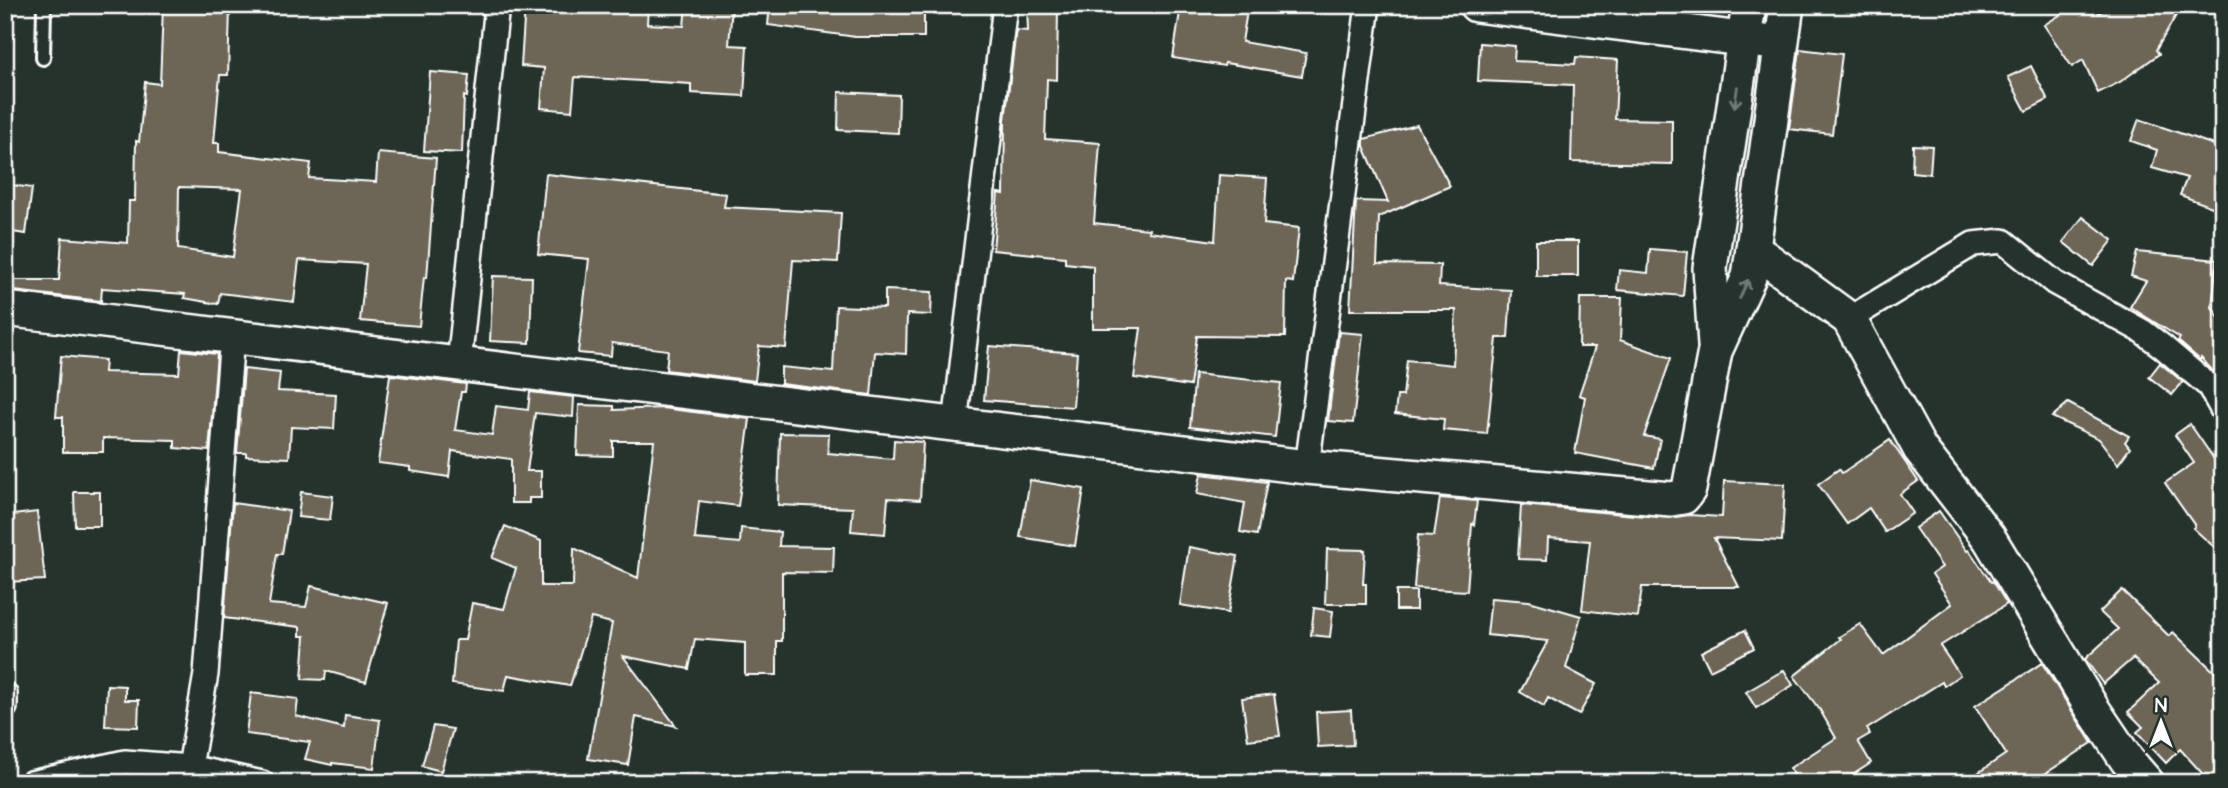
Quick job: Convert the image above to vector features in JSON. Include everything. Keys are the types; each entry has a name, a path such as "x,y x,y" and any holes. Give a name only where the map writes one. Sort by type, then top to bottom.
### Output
{"street":[{"path":"459,364 497,5"},
{"path":"955,424 1005,5"},
{"path":"1307,467 1368,5"},
{"path":"1476,5 1782,45"},
{"path":"1716,351 1710,268 1749,5"},
{"path":"5,309 1307,467 1671,499 1684,497 1689,489 1716,351 1749,277 1787,5"},
{"path":"1849,319 1973,244 2003,241 2055,283 2142,331 2163,347 2209,386 2223,411"},
{"path":"1753,249 1849,319 1920,449 1989,538 2092,708 2127,760 2147,783"},
{"path":"190,766 206,674 232,336"},
{"path":"5,694 5,707"},
{"path":"31,783 125,762 190,766 262,783"}],"lane":[{"path":"43,58 44,5"}],"building":[{"path":"525,5 648,5 647,24 684,26 686,5 732,5 729,45 747,46 744,96 691,93 691,84 575,77 572,111 541,108 544,68 521,66"},
{"path":"770,5 924,5 924,37 856,37 768,25"},
{"path":"1027,5 1058,5 1057,80 1047,79 1045,139 1100,143 1094,223 1149,229 1148,232 1215,241 1219,175 1267,178 1264,224 1299,228 1293,282 1286,281 1285,337 1197,336 1190,386 1134,378 1141,328 1093,328 1093,266 1065,263 1065,257 993,250 998,193 1004,194 1005,120 1016,30 1028,31"},
{"path":"1181,5 1248,5 1242,42 1306,53 1302,76 1225,63 1224,66 1173,58"},
{"path":"2076,5 2093,5 2099,13 2110,5 2182,5 2156,50 2159,54 2120,82 2098,93 2083,60 2072,67 2044,25"},
{"path":"163,7 230,9 228,75 220,75 214,143 219,143 219,152 311,163 309,178 376,182 378,153 436,158 427,278 424,277 419,326 360,321 366,264 299,260 294,302 220,293 218,304 184,298 185,294 102,288 101,301 5,290 5,280 59,280 62,238 128,243 129,201 135,201 136,141 139,142 145,82 160,84","holes":["179,187 242,189 233,257 178,249"]},
{"path":"1480,43 1515,46 1514,61 1575,64 1576,57 1618,60 1615,119 1672,120 1672,164 1571,162 1573,85 1478,81"},
{"path":"1800,49 1842,54 1832,134 1789,129"},
{"path":"2031,66 2048,100 2026,111 2008,77"},
{"path":"430,72 469,75 467,97 464,96 462,153 424,151"},
{"path":"839,92 899,95 898,133 838,130"},
{"path":"2139,119 2223,148 2223,211 2180,195 2187,178 2152,168 2157,150 2131,141"},
{"path":"1417,125 1450,186 1379,217 1377,264 1440,265 1439,286 1511,290 1508,338 1497,338 1487,434 1443,430 1444,419 1395,414 1397,396 1403,396 1407,360 1453,365 1456,310 1350,310 1356,201 1388,202 1364,146 1364,139"},
{"path":"1913,145 1932,146 1930,174 1912,172"},
{"path":"546,174 726,194 724,207 841,213 838,262 793,260 786,348 759,346 755,381 666,370 668,350 612,343 611,356 578,353 589,259 538,254"},
{"path":"5,184 32,188 26,234 5,231"},
{"path":"2083,217 2113,240 2093,266 2063,242"},
{"path":"1536,241 1578,241 1578,276 1536,276"},
{"path":"1650,249 1687,252 1683,296 1617,290 1619,270 1648,273"},
{"path":"2137,252 2217,260 2212,307 2223,324 2223,382 2201,358 2200,360 2178,341 2180,338 2130,307 2146,281 2131,276"},
{"path":"493,276 532,277 530,343 490,341"},
{"path":"885,290 932,292 931,315 907,314 906,354 875,352 871,395 781,384 781,367 833,372 836,306 885,308"},
{"path":"1580,298 1622,298 1620,340 1671,358 1644,436 1660,439 1654,468 1575,453 1585,397 1579,395 1595,347 1579,347"},
{"path":"1339,332 1363,334 1353,423 1328,421"},
{"path":"989,346 1077,353 1073,407 984,400"},
{"path":"181,350 217,354 209,451 175,448 175,440 103,438 103,452 63,452 63,417 56,417 61,356 105,360 104,372 179,374"},
{"path":"2160,363 2183,382 2172,395 2149,377"},
{"path":"244,369 280,373 278,391 336,394 334,429 291,427 289,458 246,456 246,453 237,453"},
{"path":"1195,374 1281,383 1275,437 1190,427"},
{"path":"390,375 466,384 465,392 461,392 455,430 492,435 496,406 528,410 530,392 574,397 573,417 535,413 527,471 541,471 541,498 529,498 529,503 511,503 511,459 452,451 449,477 410,471 410,467 378,463"},
{"path":"2068,403 2129,436 2125,442 2130,448 2118,464 2099,439 2052,417"},
{"path":"579,405 614,406 614,410 662,408 750,419 738,506 699,501 695,539 740,543 741,528 780,532 779,546 834,547 833,573 782,572 782,641 777,641 777,675 745,675 745,643 695,639 689,669 623,656 676,726 636,717 628,765 588,759 612,623 591,618 570,686 508,675 504,691 452,684 456,640 465,640 472,603 504,609 516,568 492,558 505,526 541,541 541,586 573,586 574,548 638,578 654,441 613,441 613,456 577,455"},
{"path":"2190,424 2223,472 2223,486 2215,495 2223,502 2223,555 2193,528 2195,526 2165,483 2194,463 2175,435"},
{"path":"780,433 829,434 828,453 893,459 894,440 923,442 920,500 888,498 885,534 851,531 853,508 778,505"},
{"path":"1890,440 1918,481 1900,494 1913,513 1885,532 1869,508 1847,524 1818,484 1839,469 1842,473"},
{"path":"1201,474 1267,482 1257,535 1240,532 1245,503 1197,494"},
{"path":"1030,480 1084,489 1075,546 1020,537"},
{"path":"1724,481 1785,484 1782,541 1714,538 1739,587 1642,587 1638,617 1582,610 1590,541 1548,538 1547,560 1518,559 1521,505 1669,518 1689,515 1722,517"},
{"path":"74,492 100,492 100,526 75,526"},
{"path":"301,492 333,496 330,520 298,517"},
{"path":"1440,498 1477,501 1474,525 1472,524 1467,591 1414,588 1418,535 1434,536"},
{"path":"233,503 289,511 282,554 277,554 269,604 306,607 311,586 388,603 366,682 326,671 325,680 302,679 305,636 300,636 300,627 224,618"},
{"path":"1939,511 1967,551 1969,550 1991,582 1993,581 2007,604 1940,646 1960,675 1944,686 1942,682 1867,729 1870,734 1858,741 1871,763 1840,783 1799,783 1790,768 1836,738 1820,710 1794,676 1841,639 1839,637 1860,624 1883,655 1952,604 1932,574 1942,567 1915,528"},
{"path":"37,512 45,580 5,582 5,516"},
{"path":"1189,547 1238,556 1228,613 1180,605"},
{"path":"1327,549 1365,550 1363,584 1366,584 1366,604 1325,604"},
{"path":"2122,590 2169,636 2173,632 2223,680 2223,783 2211,783 2180,749 2166,763 2137,732 2143,727 2128,712 2159,683 2133,658 2103,684 2085,659 2118,629 2100,612"},
{"path":"1396,591 1416,591 1416,610 1396,610"},
{"path":"1491,598 1529,601 1581,616 1566,668 1596,684 1579,715 1548,698 1544,706 1520,692 1548,641 1487,635"},
{"path":"1314,608 1333,611 1330,637 1311,635"},
{"path":"1745,630 1754,648 1710,670 1701,652"},
{"path":"2042,663 2092,743 2031,783 1963,783 2006,754 1975,706"},
{"path":"1784,670 1793,685 1756,708 1746,692"},
{"path":"107,685 125,686 125,700 139,700 138,727 105,726"},
{"path":"251,693 298,699 296,716 344,728 345,715 380,720 374,768 332,765 305,759 310,742 246,734"},
{"path":"1274,694 1280,736 1248,740 1242,698"},
{"path":"1351,710 1353,745 1318,747 1316,712"},
{"path":"433,726 453,729 441,771 422,766"}]}
